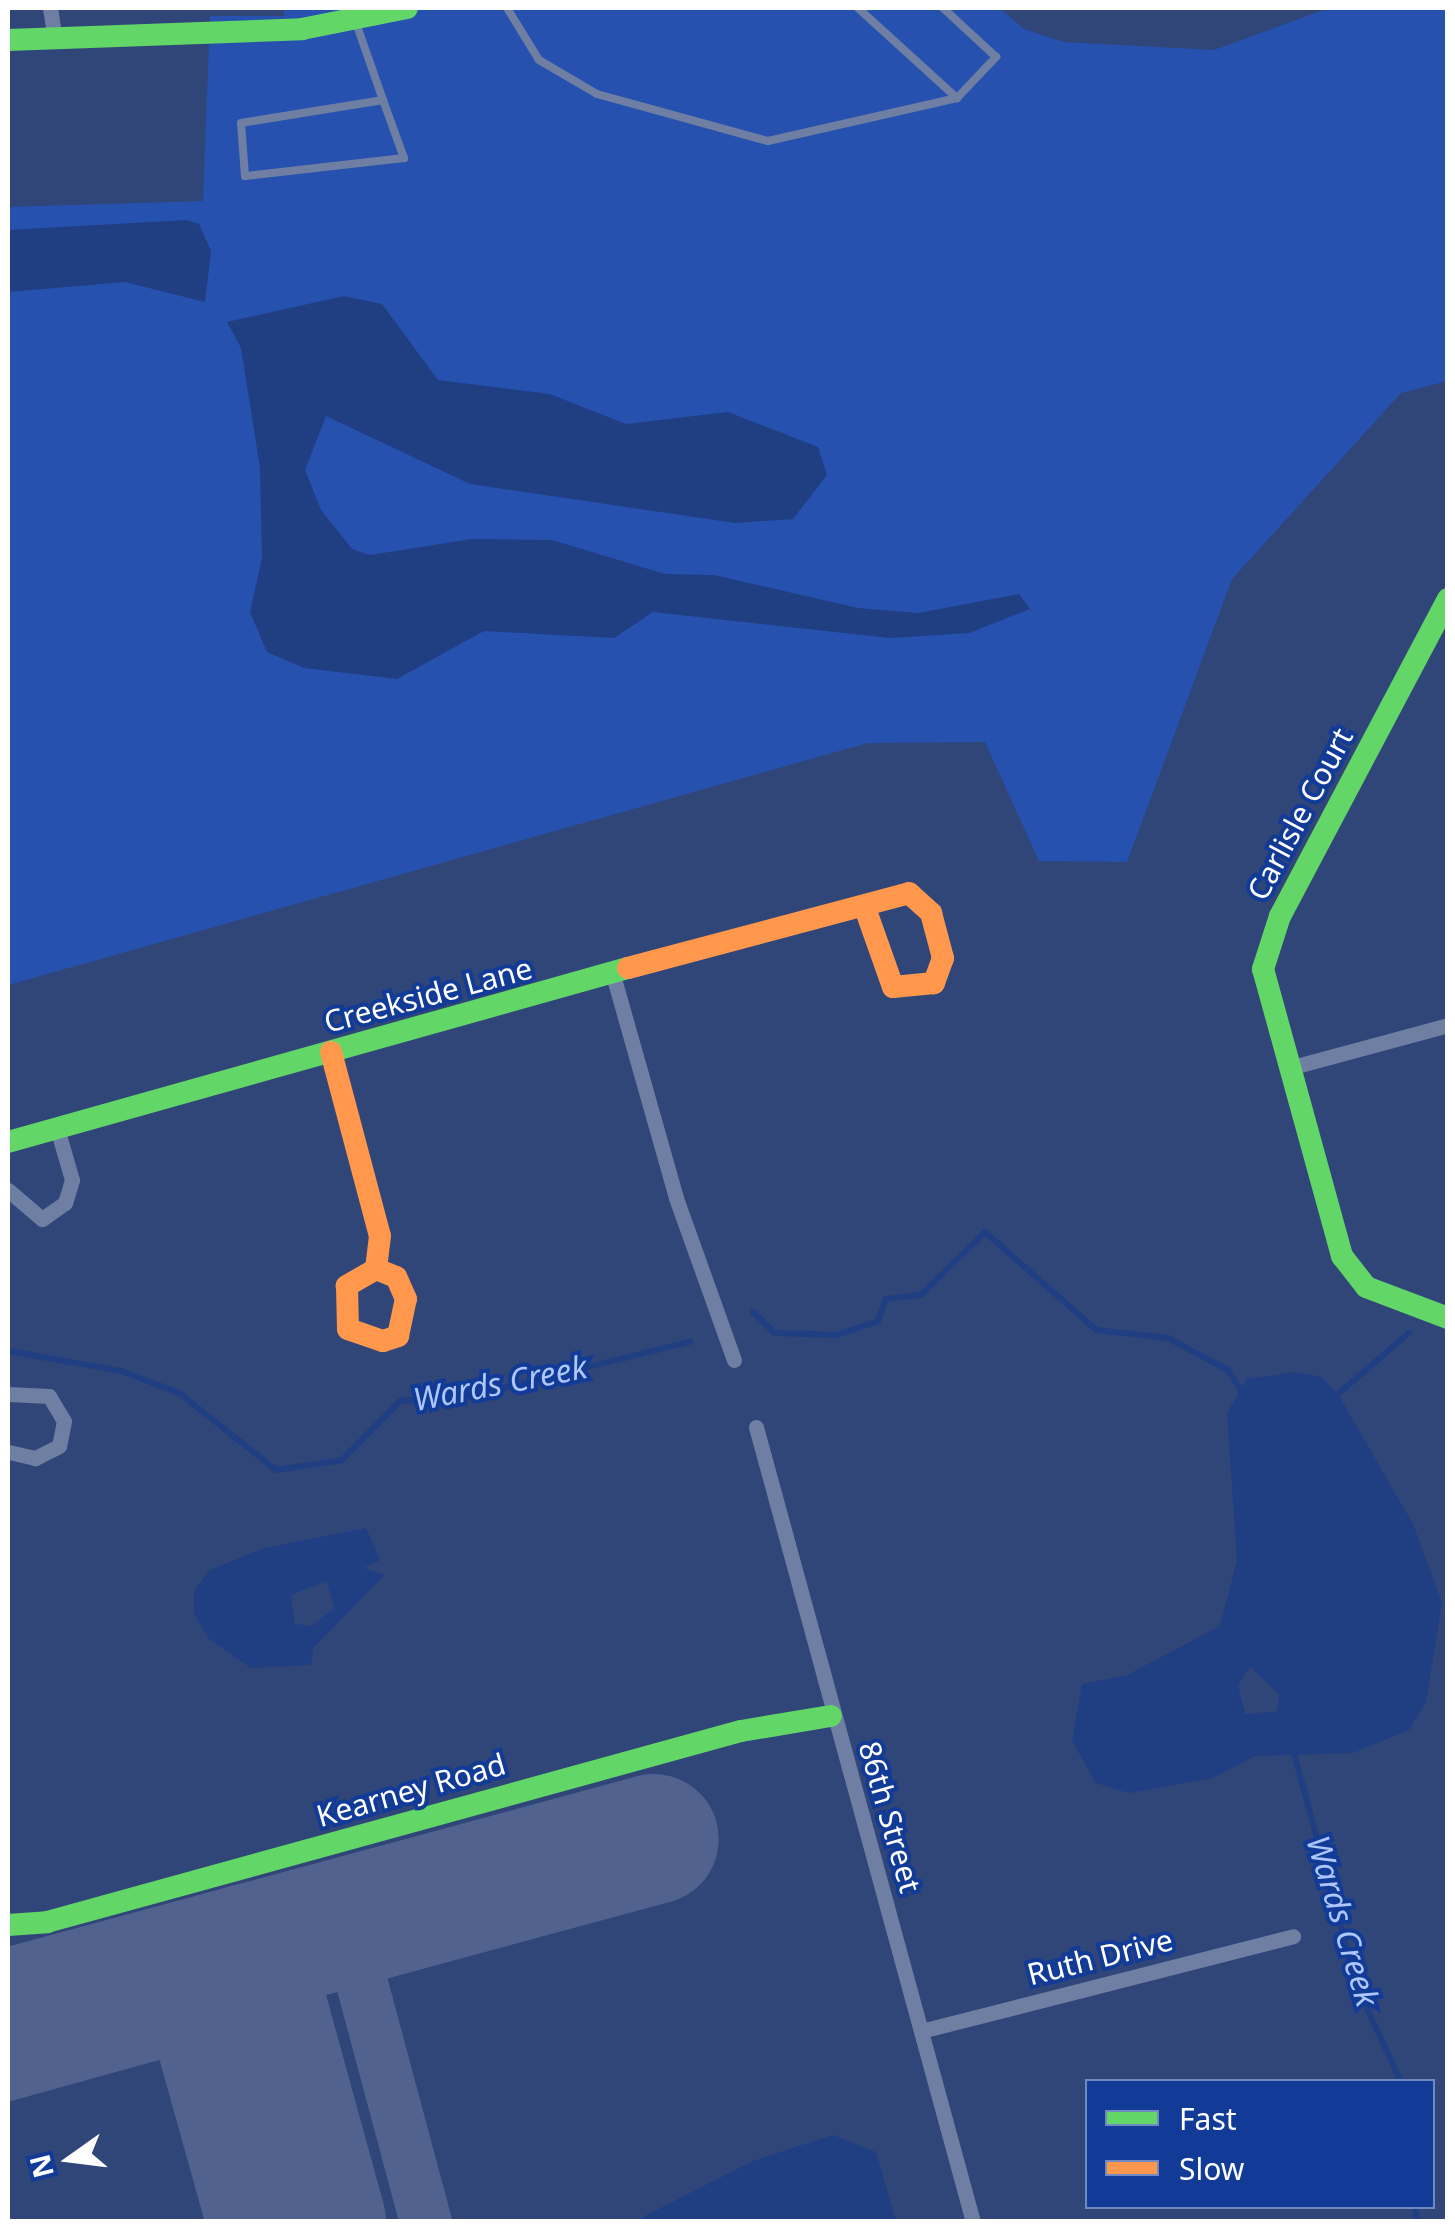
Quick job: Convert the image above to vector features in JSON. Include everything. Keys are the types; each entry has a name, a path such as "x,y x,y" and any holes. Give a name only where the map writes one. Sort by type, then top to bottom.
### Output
{"street":[{"path":"50,8 54,34"},
{"path":"8,40 326,17 354,20 407,8"},
{"name":"Carlisle Court","path":"1448,600 1270,938 1263,969 1342,1256 1366,1287 1448,1318"},
{"name":"Creekside Lane","path":"8,1142 865,908"},
{"path":"614,975 676,1198 734,1360"},
{"path":"1289,1068 1448,1025"},
{"path":"331,1052 380,1236 376,1269"},
{"path":"8,1190 42,1219 65,1203 72,1180 57,1128"},
{"path":"8,1394 49,1396 64,1421 59,1446 35,1458 8,1452"},
{"name":"86th Street","path":"756,1427 831,1716 973,2222"},
{"name":"Kearney Road","path":"8,1926 47,1922 741,1731 831,1716"},
{"name":"Ruth Drive","path":"922,2031 1293,1936"}],"lane":[{"path":"507,8 539,60 597,94 768,142 957,98 996,58 943,8"},
{"path":"858,8 957,98"},
{"path":"354,20 384,100 404,158 245,176 241,123 384,100"}],"shaded area":[{"path":"283,8 1000,8 1024,29 1064,42 1214,50 1329,8 1447,8 1447,381 1401,393 1232,579 1127,862 1039,861 985,742 868,743 8,985 8,207 203,201 210,16 285,16"},
{"path":"186,220 199,224 211,251 205,302 125,282 8,292 8,230"},
{"path":"344,296 382,304 438,380 550,394 626,424 728,412 818,447 827,475 793,519 735,523 470,484 326,416 305,470 321,510 352,549 370,555 472,539 552,540 665,574 714,575 858,608 918,613 1019,594 1030,609 969,633 890,638 653,612 614,638 484,631 397,679 304,668 267,652 250,612 262,558 260,468 241,348 227,322"},
{"path":"1295,1372 1322,1377 1338,1394 1413,1524 1442,1603 1426,1702 1409,1730 1353,1753 1255,1756 1213,1778 1129,1793 1096,1783 1072,1741 1082,1684 1127,1675 1220,1626 1237,1560 1227,1413 1247,1379","holes":["1250,1667 1279,1694 1277,1711 1245,1714 1238,1685"]},
{"path":"366,1528 380,1560 364,1568 385,1575 314,1647 311,1665 251,1668 209,1639 194,1614 194,1591 210,1570 265,1548","holes":["327,1581 334,1608 312,1626 295,1624 291,1595"]},
{"path":"833,2135 876,2152 896,2221 635,2221 753,2161"}],"waterway":[{"name":"Wards Creek","path":"753,1312 775,1333 837,1335 878,1321 886,1299 921,1295 985,1232 1096,1330 1168,1338 1228,1370 1241,1390"},
{"name":"Wards Creek","path":"1338,1394 1409,1333"},
{"name":"Wards Creek","path":"8,1351 122,1371 179,1393 276,1470 342,1460 400,1401 471,1396 690,1342"},
{"name":"Wards Creek","path":"1295,1757 1357,1987 1400,2079"},
{"name":"Wards Creek","path":"1415,2209 1417,2222"}],"taxiway":[{"path":"345,1920 426,2222"},
{"path":"162,1972 232,2222"},
{"path":"8,2075 178,2028"}],"runway":[{"path":"8,2014 654,1839"},
{"path":"246,1949 321,2222"}],"traffic: fast":[{"path":"8,40 302,29 407,8"},
{"path":"1448,599 1280,916 1263,969 1342,1256 1366,1287 1448,1318"},
{"path":"8,1142 628,968"},
{"path":"8,1925 47,1922 741,1731 831,1716"}],"traffic: slow":[{"path":"628,968 909,893 931,913 943,958 934,983 893,987 865,908"},
{"path":"331,1052 380,1236 376,1269 347,1286 348,1329 383,1341 398,1336 406,1299 396,1277 376,1269"}]}
